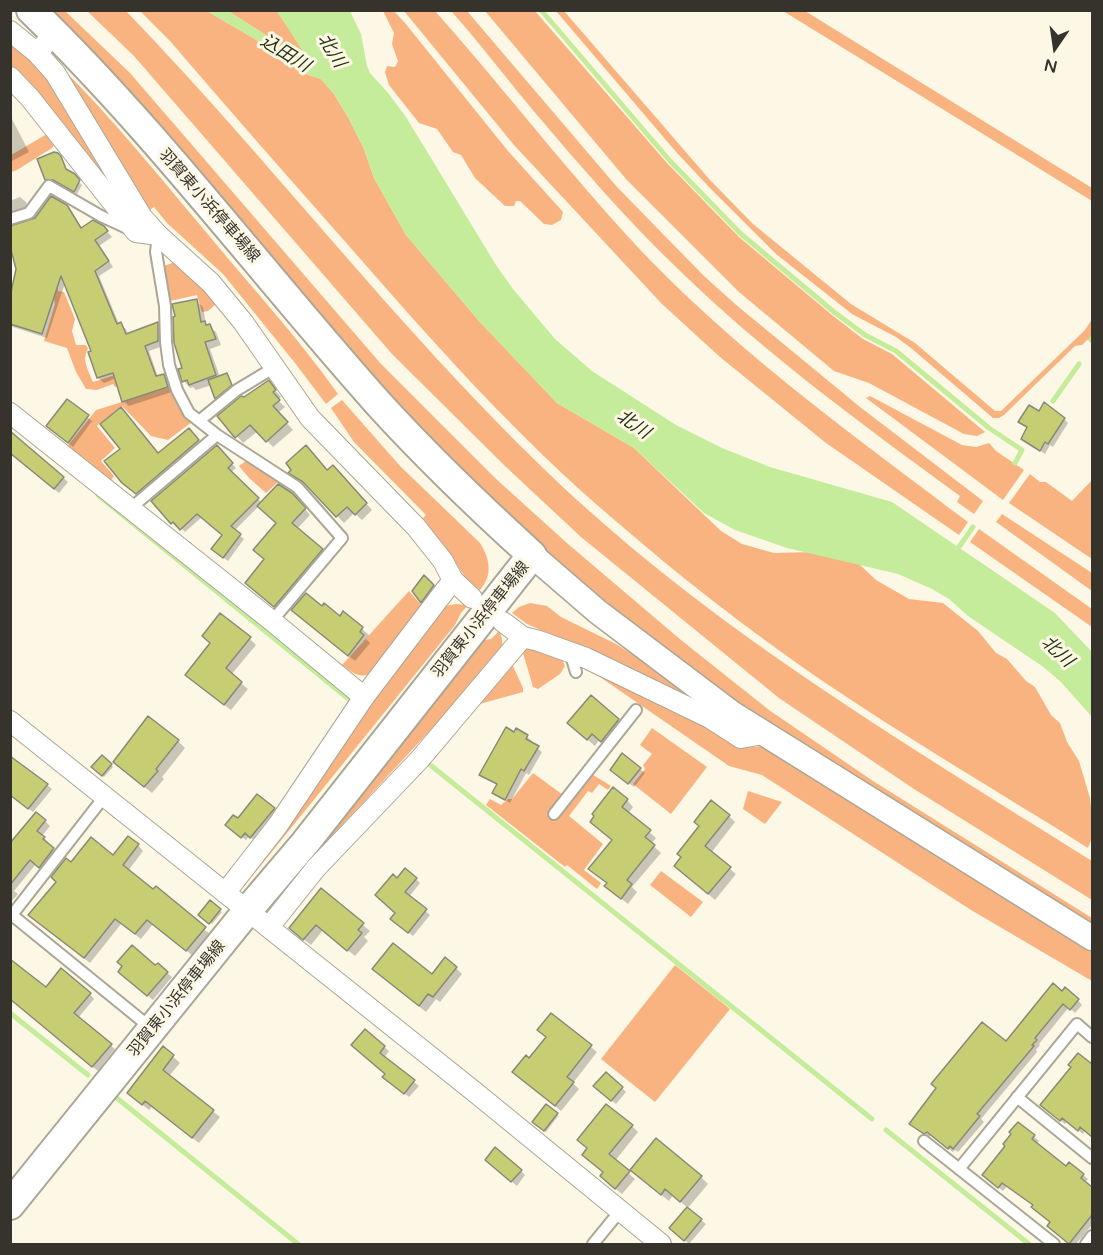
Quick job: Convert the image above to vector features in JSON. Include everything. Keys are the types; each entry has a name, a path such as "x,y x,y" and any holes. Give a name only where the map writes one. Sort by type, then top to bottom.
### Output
{"main road":[{"name":"羽賀東小浜停車場線","path":"10,1205 153,1029 258,919 305,843 532,555 434,463 375,401 115,98 46,43 31,10"}],"street":[{"path":"10,31 46,43 55,73 142,217 158,235 211,283 243,322 310,418 416,527 443,561 453,580 472,598"},
{"path":"10,78 30,98 136,232 158,235"},
{"path":"10,413 364,697"},
{"path":"532,555 598,612 733,714 1092,938"},
{"path":"225,893 278,825 364,697 453,580"},
{"path":"504,622 523,637 570,652 710,718 741,738 763,734"},
{"path":"258,919 316,868 420,759 523,637"},
{"path":"10,721 476,1093 661,1245"}],"lane":[{"path":"10,219 29,213 49,186 101,216 136,232"},
{"path":"158,235 156,252 165,306 169,364 177,390 189,413 297,487 342,538 272,621"},
{"path":"199,421 237,390 275,367"},
{"path":"131,508 218,435"},
{"path":"570,652 576,672"},
{"path":"554,814 636,710"},
{"path":"105,797 12,915 153,1029"},
{"path":"959,1168 1077,1024 1092,1037"},
{"path":"1017,1097 1092,1158"},
{"path":"924,1141 1054,1245"},
{"path":"593,1245 620,1211"},
{"path":"1086,1245 1092,1236"}],"shaded area":[{"path":"46,11 65,11 130,73 381,364 495,478 568,544 681,640 769,710 873,781 1092,918 1092,931 758,718 657,643 548,554 431,444"},
{"path":"87,11 126,11 231,125 435,357 543,468 606,525 671,579 807,679 877,726 1092,861 1092,900 914,789 779,698 581,537 505,466 392,354 134,56"},
{"path":"140,11 207,11 260,42 306,74 321,79 334,94 349,119 364,149 374,178 406,235 479,321 557,403 634,448 721,531 742,544 774,553 813,552 859,564 876,580 909,599 943,603 978,631 996,653 1007,659 1026,681 1035,687 1051,715 1060,723 1067,742 1079,761 1090,798 1092,838 1088,848 821,680 714,601 611,517 541,453 443,352 170,41"},
{"path":"228,11 277,11 315,69 301,62"},
{"path":"383,11 394,11 405,23 508,151 563,212 561,220 552,225 544,224 520,201 516,201 514,206 505,206 475,178 461,155 453,152 437,129 419,123 389,85 385,72 387,66 395,67 398,61 392,44 394,33"},
{"path":"404,11 435,11 596,201 652,262 765,366 845,430 968,522 959,535 826,443 720,357 662,304 514,145"},
{"path":"451,11 467,11 617,187 704,276 860,407 983,501 974,514 957,502 960,496 779,359 678,269 588,174"},
{"path":"485,11 535,11 667,163 739,237 863,339 892,354 985,432 977,436 964,434 869,383 834,371 739,292 626,179"},
{"path":"556,11 564,11 710,180 753,224 851,304 915,343 995,411 1001,411 1085,330 1092,319 1092,341 1087,340 1082,345 1075,346 1004,415 993,418 911,348 896,337 852,314 776,254 677,153"},
{"path":"783,11 805,11 1092,188 1092,201"},
{"path":"10,39 46,74 134,219 37,92 11,65"},
{"path":"60,66 137,150 308,354 338,394 326,404 223,274 167,223 154,207 148,211"},
{"path":"47,134 55,143 52,148 11,172 11,155"},
{"path":"175,262 204,289 216,304 208,311 202,312 197,295 170,301 164,266"},
{"path":"57,280 58,291 64,292 75,319 72,331 76,345 86,345 88,349 85,361 93,382 118,374 128,382 115,387 113,384 97,390 86,389 76,372 67,348 44,341 55,304 53,295"},
{"path":"171,387 180,409 192,422 168,440 151,436 122,406 97,426 115,448 101,461 114,476 109,483 66,448 96,410"},
{"path":"870,396 962,445 976,447 989,443 996,451 1024,470 1003,500 866,398"},
{"path":"342,400 400,466 480,543 489,567 487,579 480,590 466,578 423,518 426,515 354,442 331,408"},
{"path":"246,461 278,482 266,493 239,466"},
{"path":"1030,474 1040,482 1046,482 1072,501 1092,480 1092,559 1009,503"},
{"path":"1002,514 1092,573 1092,591 996,522"},
{"path":"979,529 1092,609 1092,627 970,542"},
{"path":"409,591 423,607 373,673 360,675 342,665"},
{"path":"530,603 547,606 561,617 616,644 659,671 713,711 587,650 527,624 512,613 519,607"},
{"path":"468,605 455,625 245,885 243,883 289,826 379,694 445,606"},
{"path":"499,631 502,644 499,656 308,862 274,904 267,898 477,641 491,639"},
{"path":"526,648 539,650 562,659 565,666 560,674 538,689 533,687 523,653"},
{"path":"512,664 523,692 476,705"},
{"path":"587,668 706,725 739,748 766,746 1092,948 1092,981 971,910 762,775 729,766"},
{"path":"652,728 707,767 671,814 633,784 645,769 643,765 652,754 640,745"},
{"path":"533,773 563,795 590,773 611,786 608,790 599,784 592,793 588,791 569,816 603,844 584,870 601,883 597,889 486,805 490,799 501,805 508,799 512,799"},
{"path":"748,791 782,802 765,824 743,809"},
{"path":"661,871 703,902 691,917 650,885"},
{"path":"675,965 730,1009 655,1102 601,1059"}],"water":[{"path":"207,11 228,11 314,69 277,11 350,11 361,34 370,73 406,117 496,265 555,339 592,371 676,425 722,448 770,467 892,502 1055,613 1092,652 1092,717 1060,681 1042,666 932,589 898,574 787,548 735,530 704,513 634,448 557,403 479,321 406,235 374,178 364,149 349,119 334,94 321,79 306,74 260,42"}],"building":[{"path":"54,152 61,156 66,169 80,180 74,192 53,180 45,180 37,159"},
{"path":"51,196 67,205 81,228 93,220 108,231 95,240 109,261 95,271 117,324 121,322 126,334 158,322 158,341 145,346 156,376 164,374 168,387 122,402 113,373 97,378 88,352 91,351 61,276 42,334 10,324 10,297 16,269 10,246 10,226 35,218"},
{"path":"197,299 201,322 205,321 206,325 210,324 216,339 205,342 216,375 189,385 187,380 182,382 178,369 182,368 174,343 173,317 175,316 172,304"},
{"path":"227,373 232,385 215,399 208,380"},
{"path":"269,380 276,390 273,392 280,400 273,406 288,422 266,442 250,425 235,438 217,416 241,396 244,397"},
{"path":"67,399 89,415 68,443 46,426"},
{"path":"1044,402 1065,418 1048,444 1045,442 1040,451 1021,439 1027,427 1018,422 1029,405 1039,411"},
{"path":"121,407 158,453 189,428 199,440 136,494 122,483 104,461 120,449 100,424"},
{"path":"10,431 64,477 54,489 10,453"},
{"path":"217,445 233,463 228,468 259,498 231,526 241,534 223,558 211,549 222,535 197,514 180,530 173,522 171,524 151,501"},
{"path":"306,445 327,470 333,465 367,503 355,515 347,507 336,517 303,482 288,473 291,470 286,463"},
{"path":"278,484 292,493 306,508 292,523 323,549 274,607 245,583 264,559 253,550 276,523 257,506"},
{"path":"424,575 434,585 421,603 412,591"},
{"path":"306,593 322,606 324,603 340,616 343,611 363,627 360,632 364,635 348,656 291,610"},
{"path":"220,613 251,637 226,668 242,682 224,705 185,675 210,643 202,636"},
{"path":"591,695 619,719 601,742 592,734 587,740 567,723"},
{"path":"148,716 179,740 144,787 113,762"},
{"path":"506,727 514,732 516,728 528,735 526,739 539,746 524,771 521,769 505,800 492,793 497,784 479,775"},
{"path":"622,753 641,768 628,784 610,770"},
{"path":"102,755 112,764 102,776 91,767"},
{"path":"10,756 48,784 28,809 10,795"},
{"path":"613,787 628,799 622,807 651,830 645,837 655,845 627,880 632,884 621,899 604,886 607,883 588,869 612,840 590,822 594,816 592,814"},
{"path":"257,794 275,808 250,838 245,833 241,838 225,825 233,815 238,818"},
{"path":"711,800 730,815 705,846 731,867 708,894 674,866 681,857 677,854 699,826 694,822"},
{"path":"36,812 46,820 37,831 54,848 39,868 30,860 10,885 10,843"},
{"path":"128,836 139,844 123,865 153,889 156,886 206,927 186,951 147,920 135,934 115,919 84,958 28,915 56,882 51,877 66,858 71,862 91,837 113,855"},
{"path":"405,868 417,878 405,892 427,909 408,933 390,919 395,913 375,895 393,874 397,878"},
{"path":"321,888 364,923 358,930 362,933 347,951 316,925 303,940 289,928"},
{"path":"210,900 221,909 209,924 198,915"},
{"path":"393,943 432,974 445,957 457,967 433,997 428,994 419,1006 372,969"},
{"path":"132,945 155,965 158,963 168,972 147,996 118,972 122,966 117,962"},
{"path":"10,959 46,987 61,968 91,993 74,1013 112,1044 92,1067 10,999"},
{"path":"1053,983 1062,991 1065,987 1079,999 1070,1010 1063,1004 1035,1038 1037,1040 1032,1045 1034,1046 977,1114 980,1116 953,1149 950,1146 948,1149 927,1132 924,1134 909,1124 936,1088 931,1084 982,1022 1006,1041"},
{"path":"551,1013 592,1045 567,1077 574,1082 555,1106 512,1072 526,1055 529,1058 546,1037 537,1030"},
{"path":"365,1029 385,1046 380,1053 415,1080 404,1094 382,1077 385,1074 351,1045"},
{"path":"163,1046 174,1055 163,1070 214,1110 192,1138 145,1101 142,1105 127,1093"},
{"path":"1078,1053 1092,1064 1092,1137 1080,1127 1078,1131 1062,1118 1060,1121 1040,1105 1071,1067 1068,1065"},
{"path":"606,1072 623,1087 611,1101 593,1086"},
{"path":"546,1104 558,1113 544,1131 532,1122"},
{"path":"606,1104 633,1125 609,1154 630,1171 615,1189 600,1176 603,1172 582,1155 587,1148 577,1140"},
{"path":"1018,1122 1035,1135 1032,1139 1066,1166 1069,1162 1084,1174 1081,1178 1092,1187 1092,1215 1069,1244 1047,1226 1050,1222 1031,1207 1033,1205 1002,1183 998,1188 982,1175 1005,1146 1003,1144 1011,1134 1009,1132"},
{"path":"656,1138 702,1176 680,1202 665,1189 661,1195 630,1170"},
{"path":"495,1147 522,1170 511,1182 485,1160"},
{"path":"687,1207 702,1219 684,1241 669,1228"}],"waterway":[{"path":"541,10 670,161 741,234 834,312 865,335 896,351 989,428 1022,450 1015,463"},
{"path":"1053,401 1079,364"},
{"path":"98,495 351,701"},
{"path":"959,547 973,527"},
{"path":"429,764 872,1119"},
{"path":"10,1013 88,1075"},
{"path":"113,1095 298,1244"},
{"path":"886,1130 1029,1244"}],"water label":[{"name":"北川","path":"331,51"},
{"name":"込田川","path":"285,54"},
{"name":"北川","path":"633,425"},
{"name":"北川","path":"1057,652"}]}
